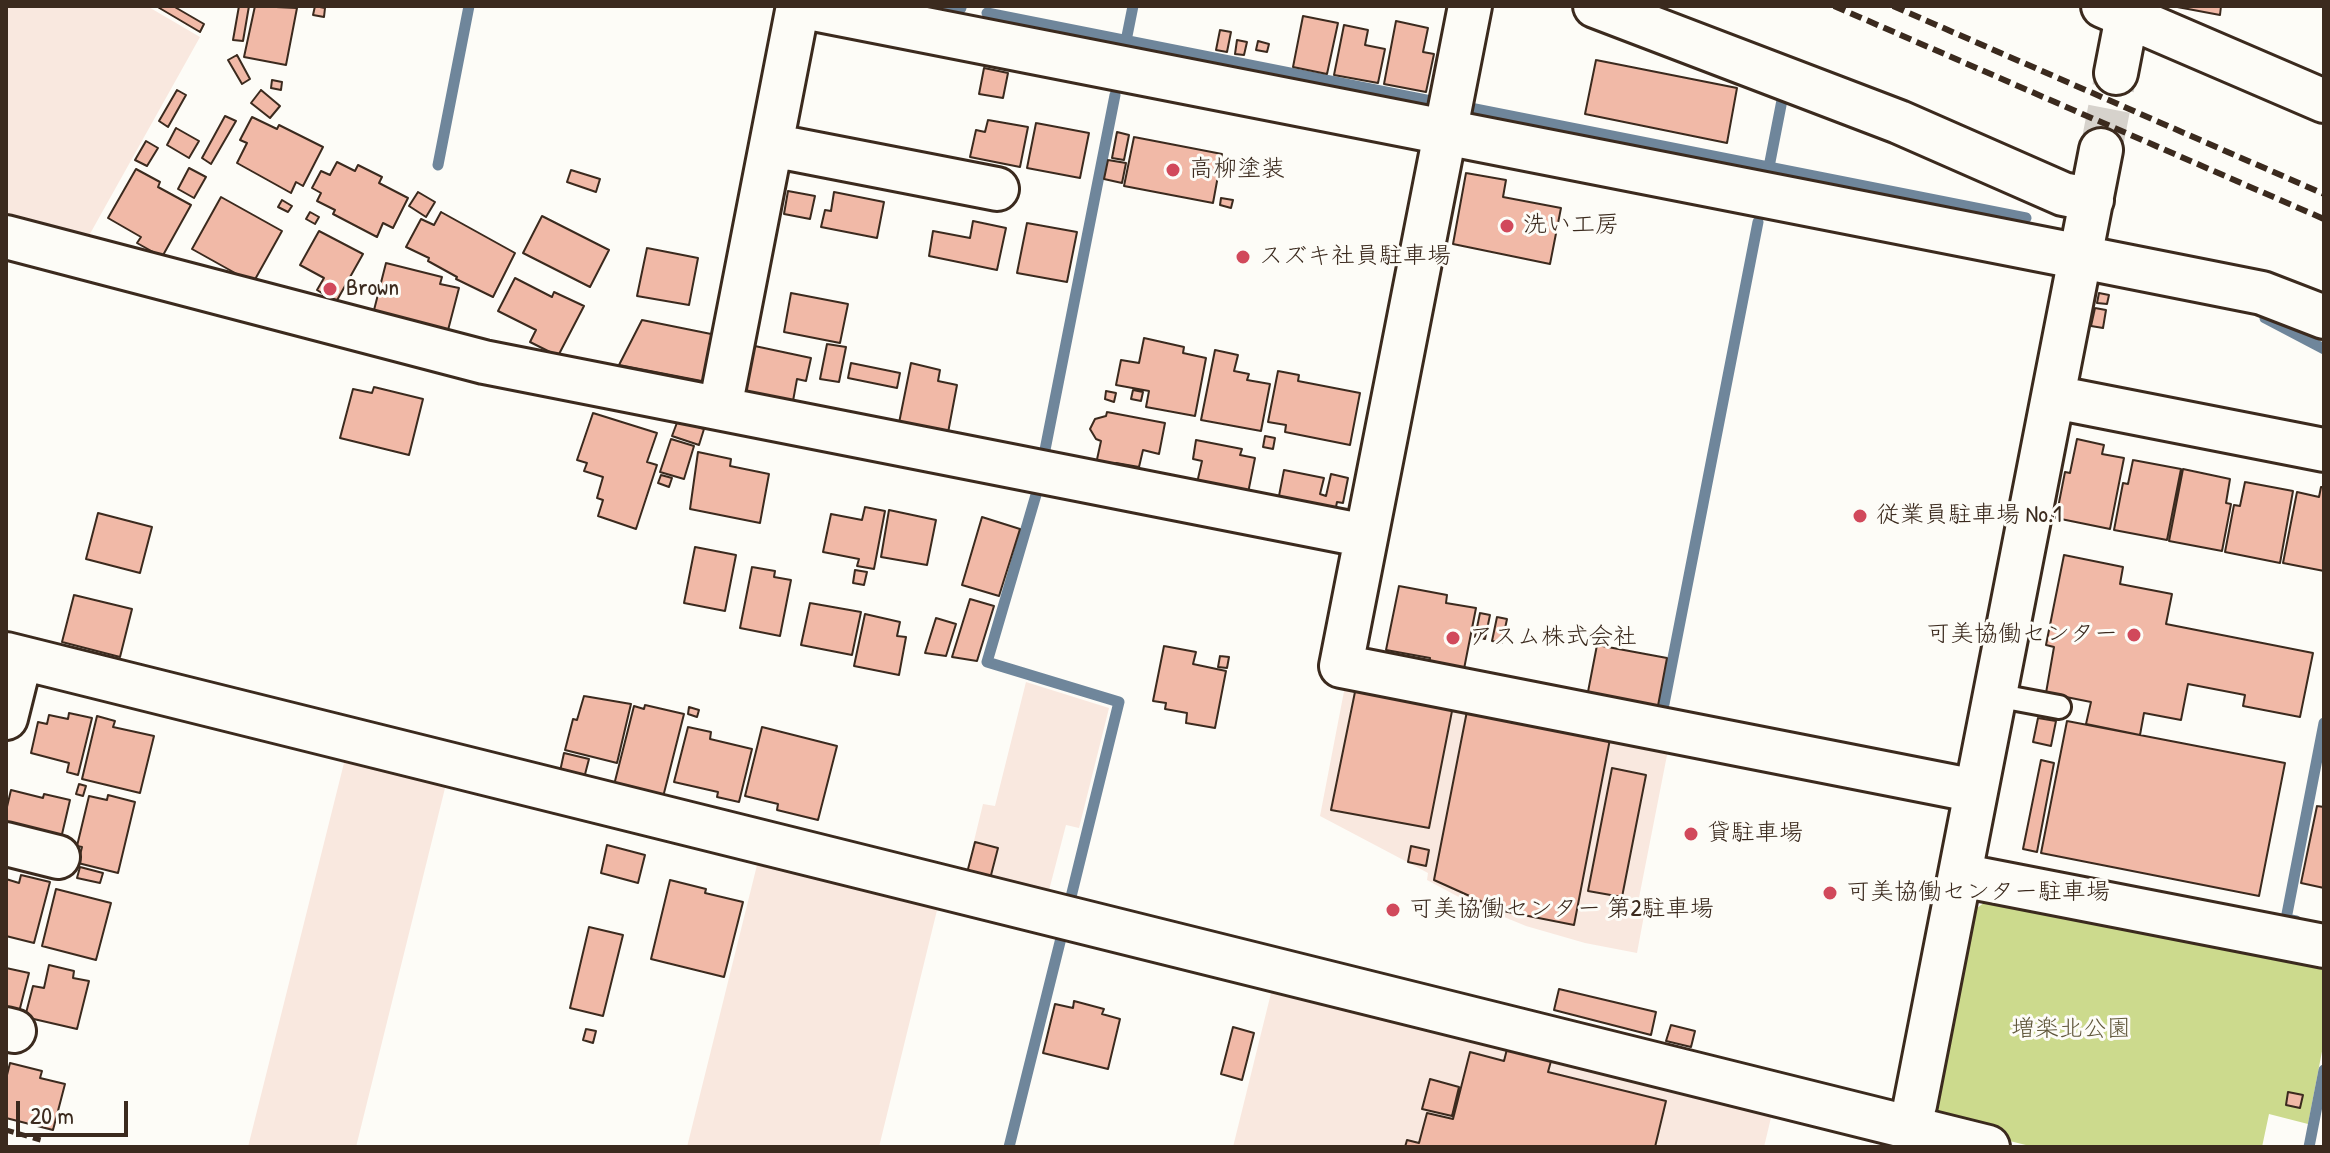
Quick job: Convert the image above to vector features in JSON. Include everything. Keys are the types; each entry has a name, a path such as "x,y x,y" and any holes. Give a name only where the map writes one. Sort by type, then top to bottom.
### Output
{"street":[{"path":"720,408 800,6 2262,293 2324,317"},
{"path":"1470,6 1341,666 1976,791"},
{"path":"1595,6 1899,122 2063,194 2092,200"},
{"path":"2116,73 2120,9 2324,101"},
{"path":"771,145 997,189"},
{"path":"1915,1105 2101,150"},
{"path":"6,237 484,362 1366,536"},
{"path":"2054,397 2324,450"},
{"path":"6,718 14,656 1988,1147"},
{"path":"6,844 58,857"},
{"path":"1960,875 2324,946"}],"lane":[{"path":"1995,695 2059,707"}],"path":[{"path":"6,1130 44,1141"}],"shaded area":[{"path":"6,6 147,6 200,37 86,241 6,220"},
{"path":"1346,681 1669,745 1637,908 1645,910 1637,953 1585,943 1526,926 1470,903 1427,880 1428,873 1320,816"},
{"path":"1026,682 1109,708 1079,828 1066,825 1047,898 965,878 983,804 995,806"},
{"path":"347,751 448,776 356,1147 248,1147"},
{"path":"760,853 940,898 879,1147 687,1147"},
{"path":"1274,981 1774,1105 1764,1147 1233,1147"}],"green space":[{"name":"増楽北公園","path":"1993,896 2324,961 2324,1041 2308,1124 2269,1114 2262,1147 2034,1147 1949,1126 1935,1106 1973,911"}],"building":[{"path":"156,6 173,6 204,24 200,32"},
{"path":"239,6 249,6 243,41 233,40"},
{"path":"255,6 297,8 286,65 244,57"},
{"path":"315,6 325,8 324,17 313,15"},
{"path":"2172,6 2221,6 2220,15"},
{"path":"1303,16 1338,23 1327,74 1293,67"},
{"path":"1396,21 1428,28 1423,52 1434,54 1426,92 1384,84"},
{"path":"1344,25 1368,30 1365,45 1385,49 1378,83 1334,75"},
{"path":"1220,30 1231,32 1227,52 1216,50"},
{"path":"1237,40 1247,42 1244,55 1235,54"},
{"path":"1258,41 1269,44 1267,52 1256,50"},
{"path":"237,55 250,79 242,84 228,60"},
{"path":"1596,60 1737,88 1727,143 1585,114"},
{"path":"984,68 1008,73 1003,98 979,94"},
{"path":"272,80 282,82 281,90 271,88"},
{"path":"177,90 186,95 168,127 159,121"},
{"path":"261,90 280,106 270,118 251,103"},
{"path":"225,116 236,121 211,164 202,158"},
{"path":"252,117 277,129 279,125 323,147 303,186 296,182 291,193 237,163 247,143 240,140"},
{"path":"988,120 1028,127 1020,167 970,157 976,130 985,132"},
{"path":"1036,123 1089,133 1080,178 1027,168"},
{"path":"176,128 199,141 189,158 167,145"},
{"path":"1117,132 1129,135 1124,160 1112,158"},
{"path":"1134,137 1222,154 1213,203 1124,186"},
{"path":"146,141 158,148 147,166 135,160"},
{"path":"1108,160 1126,163 1122,183 1104,179"},
{"path":"337,162 355,171 358,165 382,177 379,183 408,198 393,228 383,223 377,237 333,214 335,210 317,201 321,193 312,188 321,171 330,175"},
{"path":"189,168 206,177 194,198 178,189"},
{"path":"136,169 160,182 158,187 191,205 162,257 137,243 141,237 108,218"},
{"path":"571,170 600,179 596,192 567,182"},
{"name":"洗い工房","path":"1466,173 1506,180 1503,197 1561,208 1550,264 1453,244"},
{"path":"788,191 815,196 810,219 784,214"},
{"path":"418,192 435,202 426,217 409,206"},
{"path":"834,192 884,202 877,238 821,227 825,210 831,211"},
{"path":"221,197 282,231 253,283 192,249"},
{"path":"1221,198 1233,200 1231,208 1220,205"},
{"path":"282,200 292,206 288,212 278,207"},
{"path":"310,212 319,217 315,224 306,219"},
{"path":"441,212 515,253 493,297 456,279 428,261 429,258 406,247 421,219 434,225"},
{"path":"542,216 609,250 590,287 523,253"},
{"path":"973,221 1006,228 997,270 929,256 933,231 970,238"},
{"path":"1027,223 1077,232 1067,282 1017,273"},
{"path":"319,231 363,254 336,302 317,290 324,278 300,265"},
{"path":"647,248 698,258 689,305 637,296"},
{"path":"386,263 442,277 440,284 459,288 447,334 373,314"},
{"path":"515,278 552,297 554,292 584,306 558,356 530,342 536,330 498,311"},
{"path":"791,293 848,304 840,343 784,332"},
{"path":"2099,293 2109,295 2107,304 2097,303"},
{"path":"2095,308 2106,310 2103,328 2091,326"},
{"path":"642,320 721,336 712,383 619,365"},
{"path":"1144,338 1184,347 1183,353 1206,358 1195,416 1146,407 1149,391 1116,385 1121,360 1139,363"},
{"path":"827,344 846,347 839,382 820,379"},
{"path":"750,345 811,358 806,381 797,379 793,401 741,390"},
{"path":"1215,350 1238,355 1234,371 1249,374 1247,380 1270,384 1261,431 1201,420"},
{"path":"851,363 900,373 897,388 848,378"},
{"path":"911,363 940,370 938,381 957,385 947,438 898,428"},
{"path":"1278,371 1299,375 1298,381 1360,393 1350,445 1285,432 1286,425 1268,422"},
{"path":"374,387 423,399 409,455 340,438 353,389 372,393"},
{"path":"1133,390 1143,392 1141,401 1131,399"},
{"path":"1106,391 1116,393 1114,402 1105,399"},
{"path":"1107,412 1165,423 1159,454 1143,450 1139,467 1116,463 1115,468 1096,464 1101,441 1090,429 1095,419 1106,416"},
{"path":"593,413 657,433 647,462 657,465 636,529 598,516 603,500 597,498 603,477 584,471 587,463 577,460"},
{"path":"678,420 704,429 699,445 672,436"},
{"path":"1265,436 1275,438 1273,449 1263,447"},
{"path":"671,439 694,446 684,479 660,472"},
{"path":"2077,439 2104,445 2102,454 2124,458 2110,529 2056,518 2065,472 2070,473"},
{"path":"1196,440 1242,449 1240,455 1255,458 1248,493 1197,483 1202,461 1193,459"},
{"path":"698,452 731,459 730,466 769,474 760,523 690,509"},
{"path":"2133,460 2181,469 2167,540 2114,530 2123,483 2128,484"},
{"path":"2183,469 2230,479 2226,503 2231,504 2222,551 2169,541"},
{"path":"1284,470 1324,478 1320,494 1326,496 1331,474 1348,478 1343,503 1337,502 1335,512 1278,501"},
{"path":"661,475 672,478 669,487 658,483"},
{"path":"2245,482 2293,491 2280,563 2225,552 2234,505 2240,506"},
{"path":"2321,487 2324,487 2324,571 2283,563 2297,492 2319,497"},
{"path":"865,507 885,511 874,569 857,566 859,559 823,552 831,514 862,520"},
{"path":"889,510 936,520 927,565 881,557"},
{"path":"98,513 152,527 140,573 86,559"},
{"path":"982,517 1020,529 999,596 962,585"},
{"path":"695,547 736,555 725,611 684,603"},
{"name":"可美協働センター","path":"2064,555 2123,567 2120,584 2172,594 2166,624 2313,653 2300,717 2243,706 2245,695 2188,684 2181,720 2144,713 2140,735 2086,724 2091,702 2046,693 2054,647 2046,645"},
{"path":"752,567 775,571 774,577 791,580 780,636 740,628"},
{"path":"855,570 867,572 864,585 853,583"},
{"path":"1399,586 1447,595 1446,603 1476,608 1463,674 1429,667 1430,658 1386,650"},
{"path":"74,595 132,609 120,657 62,642"},
{"path":"970,599 994,606 977,661 952,657"},
{"path":"810,603 861,612 852,655 801,645"},
{"path":"1480,613 1490,615 1485,639 1475,637"},
{"path":"865,614 900,622 897,636 906,637 899,675 854,666"},
{"path":"1497,617 1507,619 1502,643 1492,641"},
{"path":"936,618 956,624 946,656 925,653"},
{"path":"1597,645 1667,658 1657,711 1587,697"},
{"path":"1164,646 1196,652 1193,664 1226,671 1215,728 1186,723 1187,713 1165,709 1166,703 1153,701"},
{"path":"1220,656 1229,657 1227,668 1218,667"},
{"name":"アスム株式会社","path":"1356,687 1453,706 1429,828 1331,810"},
{"path":"584,696 631,704 617,763 565,750 573,719 577,720"},
{"path":"645,705 684,714 662,801 613,789 634,706 644,709"},
{"path":"689,707 699,710 697,717 688,714"},
{"path":"1467,711 1610,739 1574,925 1503,911 1434,880"},
{"path":"69,713 92,718 78,775 67,772 69,763 31,753 38,722 47,724 49,715 68,719"},
{"path":"97,716 115,721 113,727 154,736 140,793 82,779"},
{"path":"2038,718 2056,721 2051,746 2033,742"},
{"path":"2067,721 2285,763 2259,896 2041,853"},
{"path":"688,727 711,732 710,739 752,749 739,802 717,797 718,792 674,782"},
{"path":"762,727 837,746 818,820 777,810 778,804 745,796"},
{"path":"564,753 589,759 583,782 559,776"},
{"path":"2041,760 2054,763 2037,852 2023,849"},
{"path":"1612,768 1646,775 1622,897 1588,891"},
{"path":"79,784 86,786 83,796 76,794"},
{"path":"11,790 43,798 44,794 70,800 59,847 6,833 6,811"},
{"path":"108,795 135,802 118,873 78,863 82,847 77,846 89,796 107,800"},
{"path":"2317,806 2324,807 2324,888 2301,883"},
{"path":"975,842 998,848 990,879 967,873"},
{"path":"607,845 645,855 638,883 601,873"},
{"path":"1411,846 1429,850 1426,866 1408,862"},
{"path":"80,867 103,873 100,883 77,878"},
{"path":"21,875 50,882 34,943 6,936 6,879 19,883"},
{"path":"670,880 743,902 724,977 651,959"},
{"path":"56,889 111,903 96,960 42,946"},
{"path":"589,927 623,935 603,1016 570,1008"},
{"path":"49,965 74,971 73,978 89,981 77,1029 25,1017 33,986 44,988"},
{"path":"6,968 29,973 17,1020 6,1017"},
{"path":"1559,989 1656,1012 1651,1035 1554,1010"},
{"path":"1074,1001 1104,1009 1102,1014 1120,1019 1108,1069 1043,1053 1055,1004 1073,1008"},
{"path":"1671,1025 1695,1031 1691,1047 1666,1041"},
{"path":"1233,1027 1254,1033 1242,1080 1221,1074"},
{"path":"586,1029 596,1031 593,1043 583,1040"},
{"path":"1507,1049 1551,1061 1548,1072 1666,1101 1655,1147 1405,1147 1407,1140 1419,1143 1427,1113 1453,1119 1470,1052 1504,1061"},
{"path":"10,1063 42,1071 40,1078 65,1084 53,1130 6,1118 6,1079"},
{"path":"1430,1079 1459,1087 1452,1116 1422,1109"},
{"path":"2288,1092 2303,1095 2300,1108 2286,1105"}],"waterway":[{"path":"438,165 469,6"},
{"path":"948,6 961,8"},
{"path":"1126,41 1133,6"},
{"path":"987,13 1431,101"},
{"path":"1044,455 1115,95"},
{"path":"1769,167 1783,95"},
{"path":"1470,108 2026,218"},
{"path":"1664,704 1758,222"},
{"path":"2265,318 2324,349"},
{"path":"1038,488 987,662 1119,702 1068,909"},
{"path":"2296,921 2286,919 2324,723"},
{"path":"1009,1147 1064,926"},
{"path":"2309,1147 2324,1070"}],"tunnel":[{"path":"2101,150 2116,73"}],"railway":[{"path":"1834,6 2324,219"},
{"path":"1893,6 2324,194"}],"place":[{"name":"高柳塗装","path":"1173,170"},
{"name":"洗い工房","path":"1507,226"},
{"name":"スズキ社員駐車場","path":"1243,257"},
{"name":"Brown","path":"330,289"},
{"name":"従業員駐車場 No.1","path":"1860,516"},
{"name":"可美協働センター","path":"2134,635"},
{"name":"アスム株式会社","path":"1453,638"},
{"name":"貸駐車場","path":"1691,834"},
{"name":"可美協働センター駐車場","path":"1830,893"},
{"name":"可美協働センター 第2駐車場","path":"1393,910"}]}
